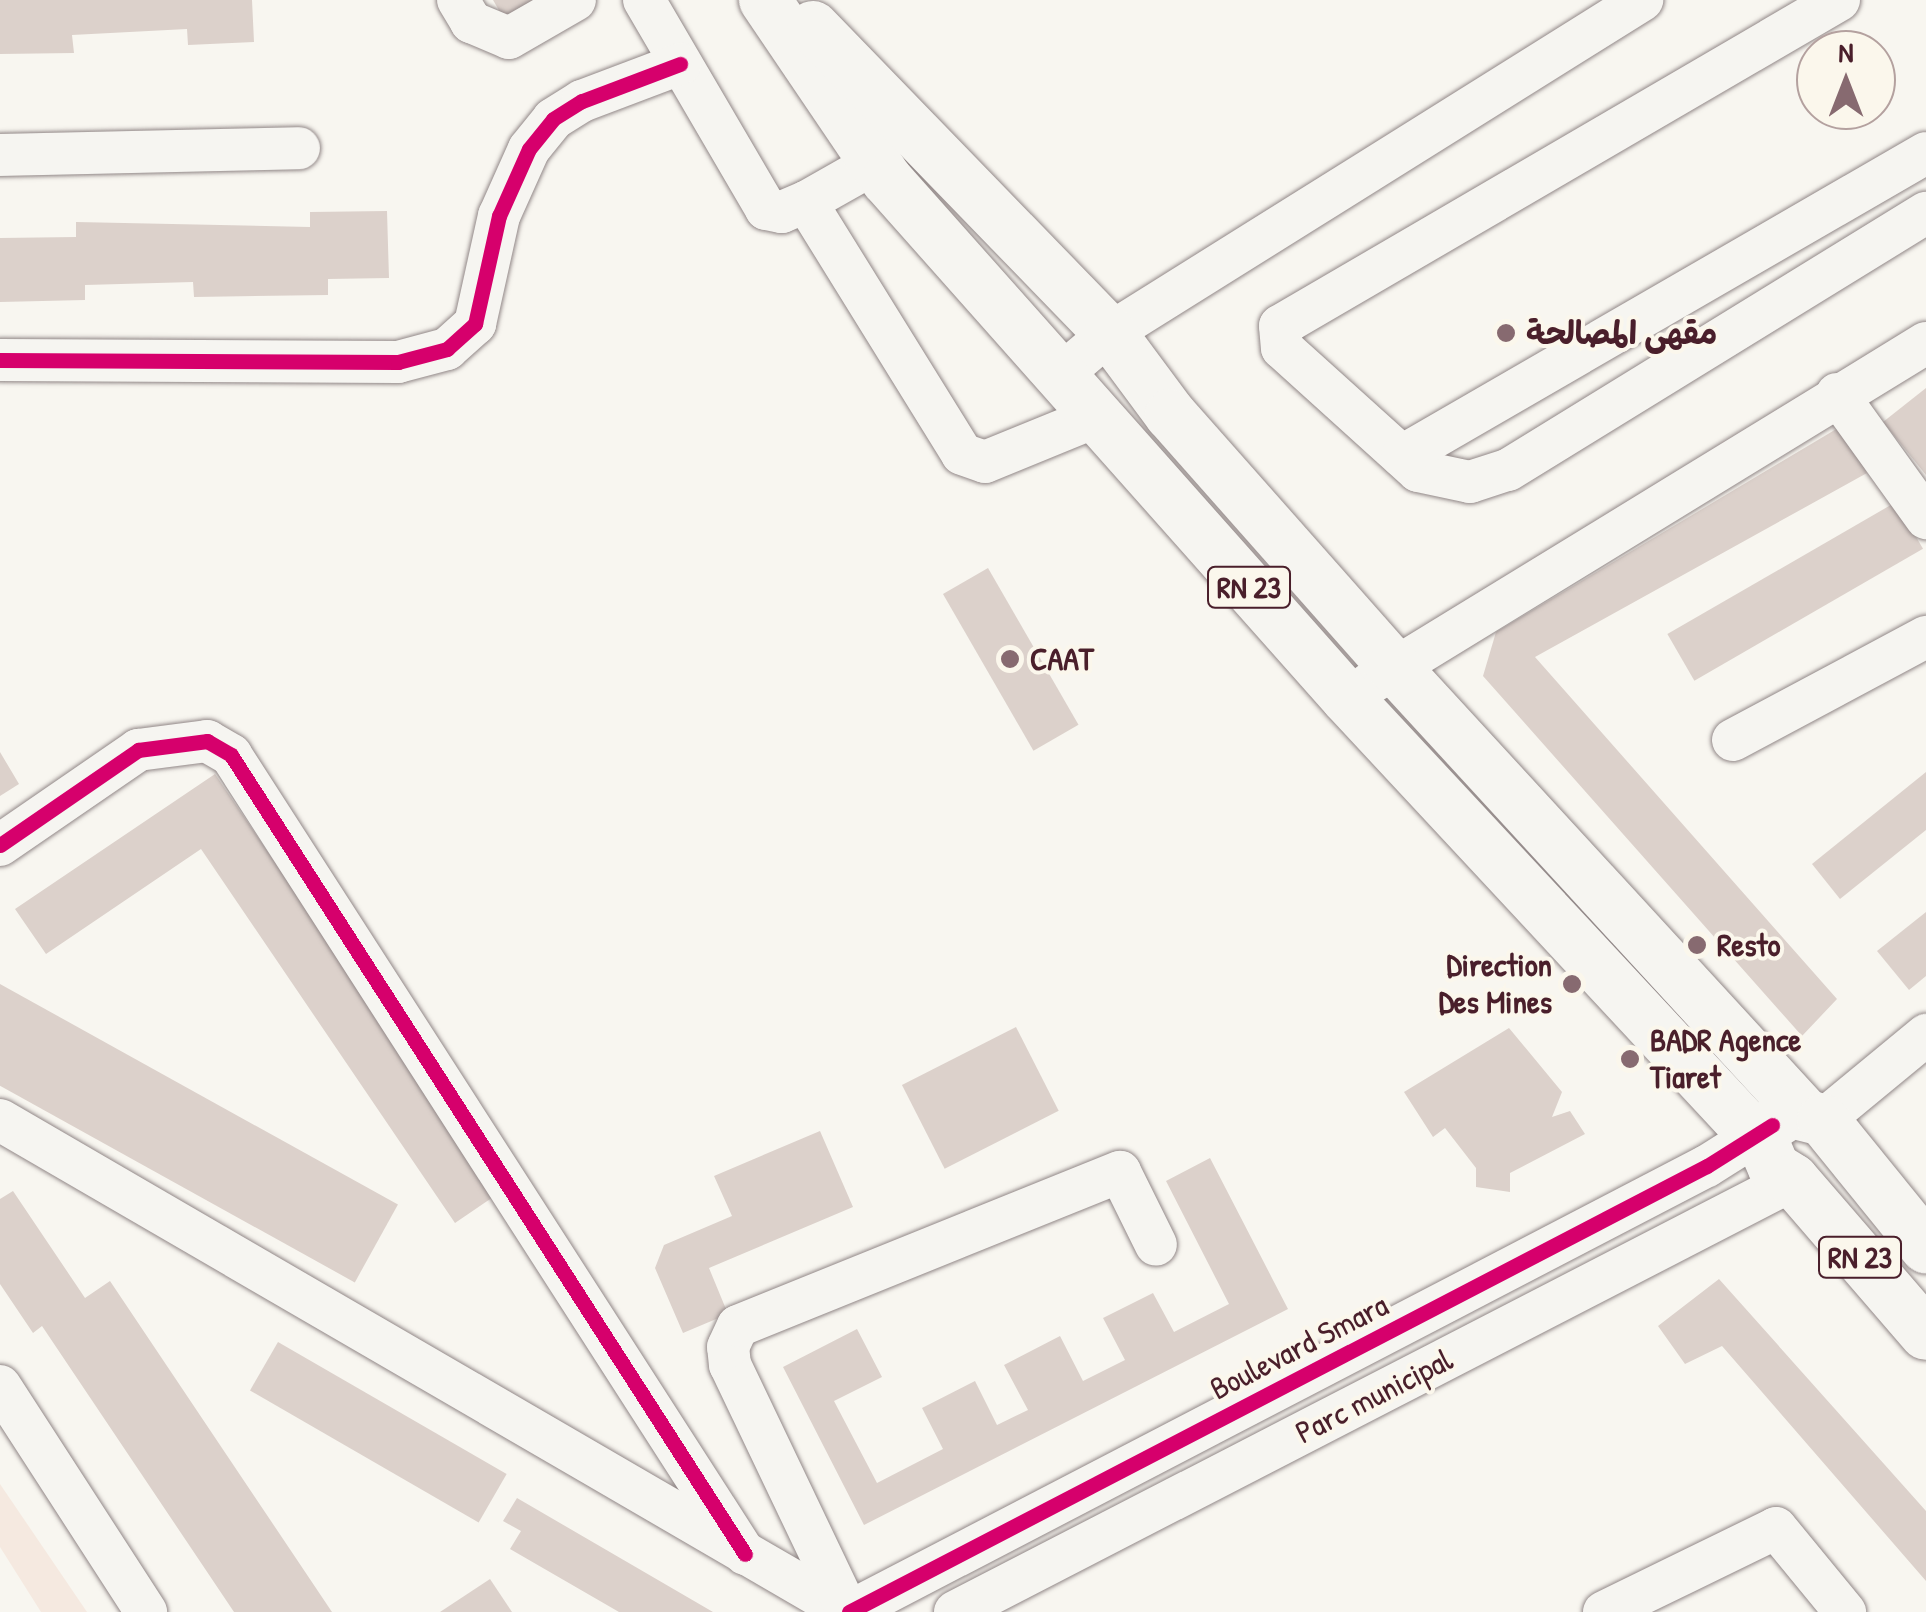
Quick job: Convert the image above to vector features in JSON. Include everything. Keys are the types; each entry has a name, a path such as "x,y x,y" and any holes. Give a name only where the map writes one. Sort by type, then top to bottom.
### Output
{"main road":[{"name":"RN 23","path":"765,0 875,163 1347,698 1792,1137 1926,1247"},
{"name":"RN 23","path":"787,0 1110,334 1171,415 1394,667 1792,1137 1926,1334"}],"street":[{"path":"458,0 472,22 509,38 575,0"},
{"path":"644,0 766,209 782,212 806,202 875,163"},
{"path":"1063,373 1110,334 1642,0"},
{"path":"1839,0 1280,326 1282,348 1418,471 1470,482 1508,470 1926,213"},
{"path":"0,360 398,362 447,348 475,324 499,216 529,149 553,119 582,101 680,64"},
{"path":"0,155 299,148"},
{"path":"1402,456 1926,154"},
{"path":"806,202 962,454 984,462 1098,416"},
{"path":"1347,698 1837,394 1926,343"},
{"path":"1837,394 1926,518"},
{"path":"1733,740 1926,637"},
{"path":"0,845 138,750 206,741 231,755 746,1554"},
{"path":"1792,1137 1926,1034"},
{"path":"0,1120 848,1612"},
{"name":"Boulevard Smara","path":"848,1612 1792,1137"},
{"name":"Parc municipal","path":"954,1612 1792,1137"},
{"path":"848,1612 730,1366 728,1347 738,1326 1120,1172 1156,1246"},
{"path":"0,1386 146,1612"},
{"path":"1604,1612 1776,1528 1845,1612"}],"shaded area":[{"path":"0,1484 87,1612 41,1612 0,1547"}],"building":[{"path":"0,0 252,0 254,42 188,45 187,29 72,35 74,53 0,54"},
{"path":"493,0 538,0 504,19"},
{"path":"387,211 389,278 328,279 328,295 194,297 193,282 85,285 85,300 0,302 0,238 76,237 76,222 310,227 310,212"},
{"path":"1926,388 1926,475 1883,422"},
{"path":"1843,425 1867,473 1535,657 1837,999 1802,1036 1483,676 1496,632"},
{"path":"1896,502 1923,549 1694,681 1667,634"},
{"name":"CAAT","path":"988,568 1078,725 1033,751 943,594"},
{"path":"0,752 19,784 0,796"},
{"path":"1926,772 1926,830 1840,899 1812,864"},
{"path":"215,774 499,1193 455,1223 201,849 46,954 15,909"},
{"path":"1926,912 1926,976 1909,990 1877,951"},
{"path":"0,984 398,1205 355,1282 0,1086"},
{"path":"1016,1027 1059,1111 945,1169 902,1085"},
{"path":"1509,1028 1562,1092 1552,1117 1570,1111 1585,1134 1510,1173 1510,1192 1476,1187 1476,1168 1445,1128 1433,1137 1404,1092"},
{"path":"820,1131 853,1207 709,1268 728,1314 683,1333 655,1268 664,1245 732,1216 714,1176"},
{"path":"1210,1158 1288,1309 864,1525 783,1367 857,1329 882,1377 834,1401 877,1483 943,1449 922,1408 975,1381 997,1425 1028,1410 1004,1365 1060,1336 1083,1381 1125,1360 1103,1318 1153,1293 1174,1332 1229,1304 1166,1181"},
{"path":"13,1191 85,1298 110,1281 332,1612 234,1612 42,1326 33,1333 0,1284 0,1199"},
{"path":"1719,1279 1926,1511 1926,1581 1722,1346 1685,1364 1658,1326"},
{"path":"278,1342 507,1474 479,1522 250,1390"},
{"path":"517,1498 713,1612 619,1612 510,1549 521,1531 503,1521"},
{"path":"490,1579 512,1612 440,1612"}],"cycle path":[{"path":"0,360 398,362 447,349 475,324 499,216 529,149 553,119 582,101 680,64"},
{"path":"0,845 138,750 207,741 231,755 745,1554"},
{"path":"849,1612 1707,1166 1772,1125"}],"place":[{"name":"مقهى المصالحة","path":"1506,333"},
{"name":"CAAT","path":"1010,659"},
{"name":"Resto","path":"1697,945"},
{"name":"Direction Des Mines","path":"1572,984"},
{"name":"BADR Agence Tiaret","path":"1630,1059"}]}
